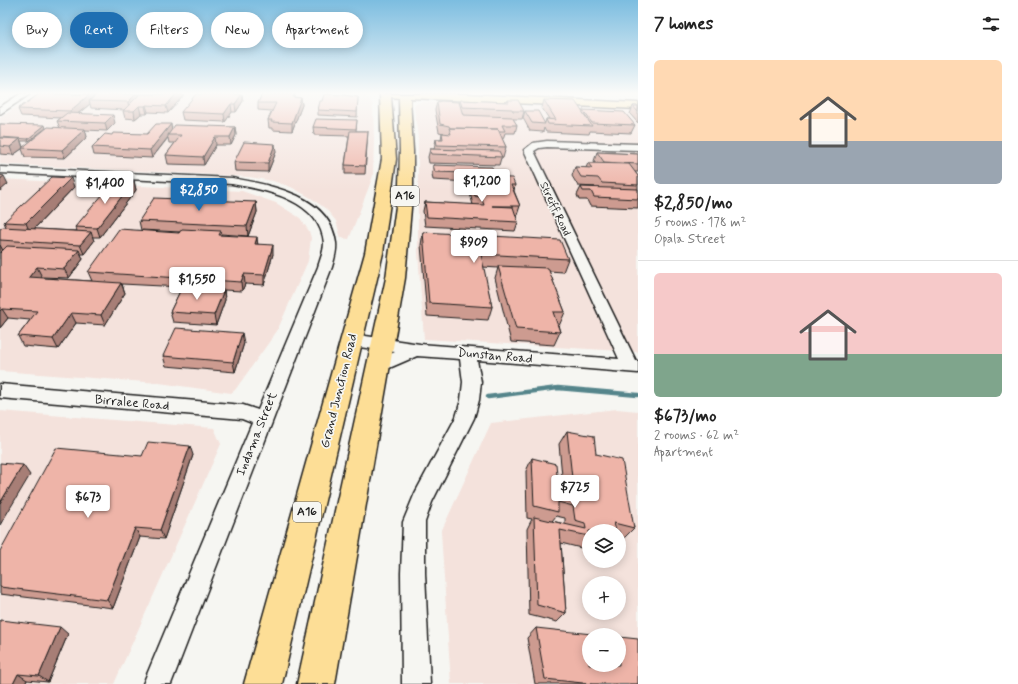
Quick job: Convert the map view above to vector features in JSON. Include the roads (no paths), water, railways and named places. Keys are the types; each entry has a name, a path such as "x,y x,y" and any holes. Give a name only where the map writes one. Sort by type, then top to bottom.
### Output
{"highway":[{"name":"Grand Junction Road","path":"263,684 374,253 389,159 387,126"},
{"name":"A16","path":"316,684 381,355 404,207 406,126"}],"street":[{"name":"Streiff Road","path":"634,367 529,150 536,145 547,144 638,147"},
{"name":"Indama Street","path":"0,170 232,181 264,187 290,196 315,212 326,227 330,243 325,267 262,419 157,684"},
{"name":"Dunstan Road","path":"352,340 381,355 416,349 634,367"},
{"path":"381,355 416,349"},
{"path":"416,684 413,573 414,522 425,494 465,418 470,400 472,382 468,354"},
{"name":"Birralee Road","path":"0,391 243,412 262,419"}],"waterway":[{"path":"488,397 558,388 638,395"}]}
